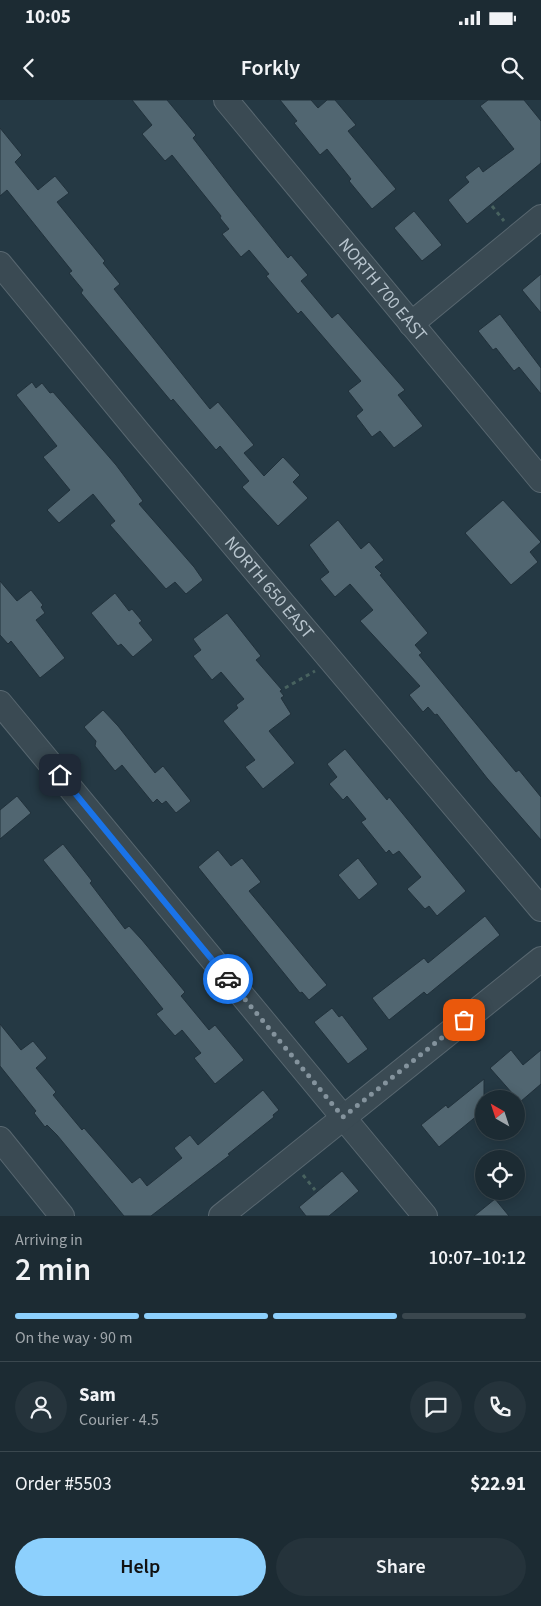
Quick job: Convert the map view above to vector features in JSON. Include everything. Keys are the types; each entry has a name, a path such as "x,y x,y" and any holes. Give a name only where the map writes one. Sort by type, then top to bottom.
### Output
{"street":[{"name":"NORTH 700 EAST","path":"226,100 541,480"},
{"path":"411,324 541,217"},
{"name":"NORTH 650 EAST","path":"0,264 139,433 541,910"},
{"path":"0,703 425,1216"},
{"path":"221,1216 541,959"},
{"path":"0,1139 62,1216"}],"path":[{"path":"492,206 507,224"},
{"path":"285,688 316,669"},
{"path":"301,1172 315,1190"}],"building":[{"path":"132,100 167,100 196,135 193,138 234,191 288,258 291,255 308,275 301,281 332,318 338,313 405,390 398,395 423,426 394,448 380,431 372,437 356,416 363,410 348,391 361,381 301,311 298,314 266,276 269,274 249,250 241,257 222,234 229,229 220,218 221,216 172,155 165,161 142,134 152,125"},
{"path":"280,100 311,100 318,108 327,100 335,100 356,125 348,131 396,189 372,209 349,181 351,179 327,149 320,155 294,123 297,121"},
{"path":"488,100 524,100 541,121 541,163 467,224 448,200 469,182 465,177 479,166 483,172 514,149 480,106"},
{"path":"0,128 22,155 15,162 38,190 55,176 69,193 57,202 105,261 103,263 120,284 114,289 210,409 218,402 254,445 244,453 264,476 283,457 300,475 293,482 308,498 278,526 242,487 249,481 220,446 216,450 173,399 171,401 81,293 83,290 69,273 72,271 7,190 0,196"},
{"path":"414,211 442,245 422,261 394,228"},
{"path":"541,274 541,313 522,290"},
{"path":"500,314 541,368 541,394 519,367 514,371 496,348 493,350 478,331"},
{"path":"32,382 36,388 42,383 50,393 53,392 116,465 143,501 139,504 194,567 203,580 186,594 175,582 166,589 110,525 115,521 93,494 59,523 47,510 70,490 43,457 57,446 16,395"},
{"path":"503,500 541,542 530,552 538,562 511,585 465,533"},
{"path":"338,520 361,549 369,542 384,560 375,567 428,633 415,645 422,653 419,655 516,772 519,770 541,797 541,840 487,778 437,714 435,715 428,707 423,712 409,695 420,686 360,621 373,610 350,584 335,597 320,579 329,572 309,545"},
{"path":"0,581 17,601 31,590 43,605 41,607 45,613 36,620 65,658 40,678 11,641 8,644 0,635"},
{"path":"115,593 129,611 132,609 142,621 139,623 153,640 133,657 121,644 118,646 91,613"},
{"path":"227,613 261,656 256,660 282,690 280,691 284,696 281,698 291,714 269,731 295,763 263,789 245,767 255,760 223,721 238,708 236,705 244,699 221,672 212,680 193,656 201,650 193,639"},
{"path":"103,710 155,773 163,766 191,801 176,813 166,801 162,804 157,799 153,803 122,765 115,771 95,746 96,741 84,727"},
{"path":"345,749 387,800 389,797 466,891 437,916 429,906 425,909 407,889 421,877 399,851 393,855 389,850 386,853 361,822 366,819 347,796 343,800 329,784 337,777 327,764"},
{"path":"17,796 31,813 0,839 0,810"},
{"path":"63,844 92,881 90,883 125,929 129,926 185,992 181,996 209,1030 215,1025 244,1060 215,1084 194,1058 201,1053 182,1030 175,1036 156,1014 163,1009 43,860"},
{"path":"218,850 231,866 242,858 261,882 249,891 327,985 309,1000 302,992 300,993 198,867"},
{"path":"358,858 378,884 359,900 338,875"},
{"path":"485,916 500,935 427,995 424,992 389,1020 372,998 424,958 428,963"},
{"path":"332,1008 339,1017 342,1015 368,1049 348,1064 314,1022"},
{"path":"0,1024 21,1050 33,1041 47,1058 36,1068 56,1092 53,1095 82,1130 84,1128 132,1183 140,1177 147,1186 182,1158 174,1148 190,1135 198,1145 263,1090 279,1110 273,1115 274,1117 228,1154 230,1155 151,1216 124,1216 57,1135 47,1125 45,1127 34,1113 36,1111 0,1066"},
{"path":"511,1050 523,1065 541,1050 541,1084 525,1098 525,1090 509,1090 490,1068"},
{"path":"484,1079 484,1090 475,1090 475,1117 439,1147 421,1125 446,1105 448,1108"},
{"path":"342,1171 359,1191 329,1216 306,1216 299,1207"},
{"path":"496,1200 509,1216 474,1216"}],"way so far":[{"path":"228,979 343,1117 464,1020"}],"route":[{"path":"60,775 228,979"}]}
